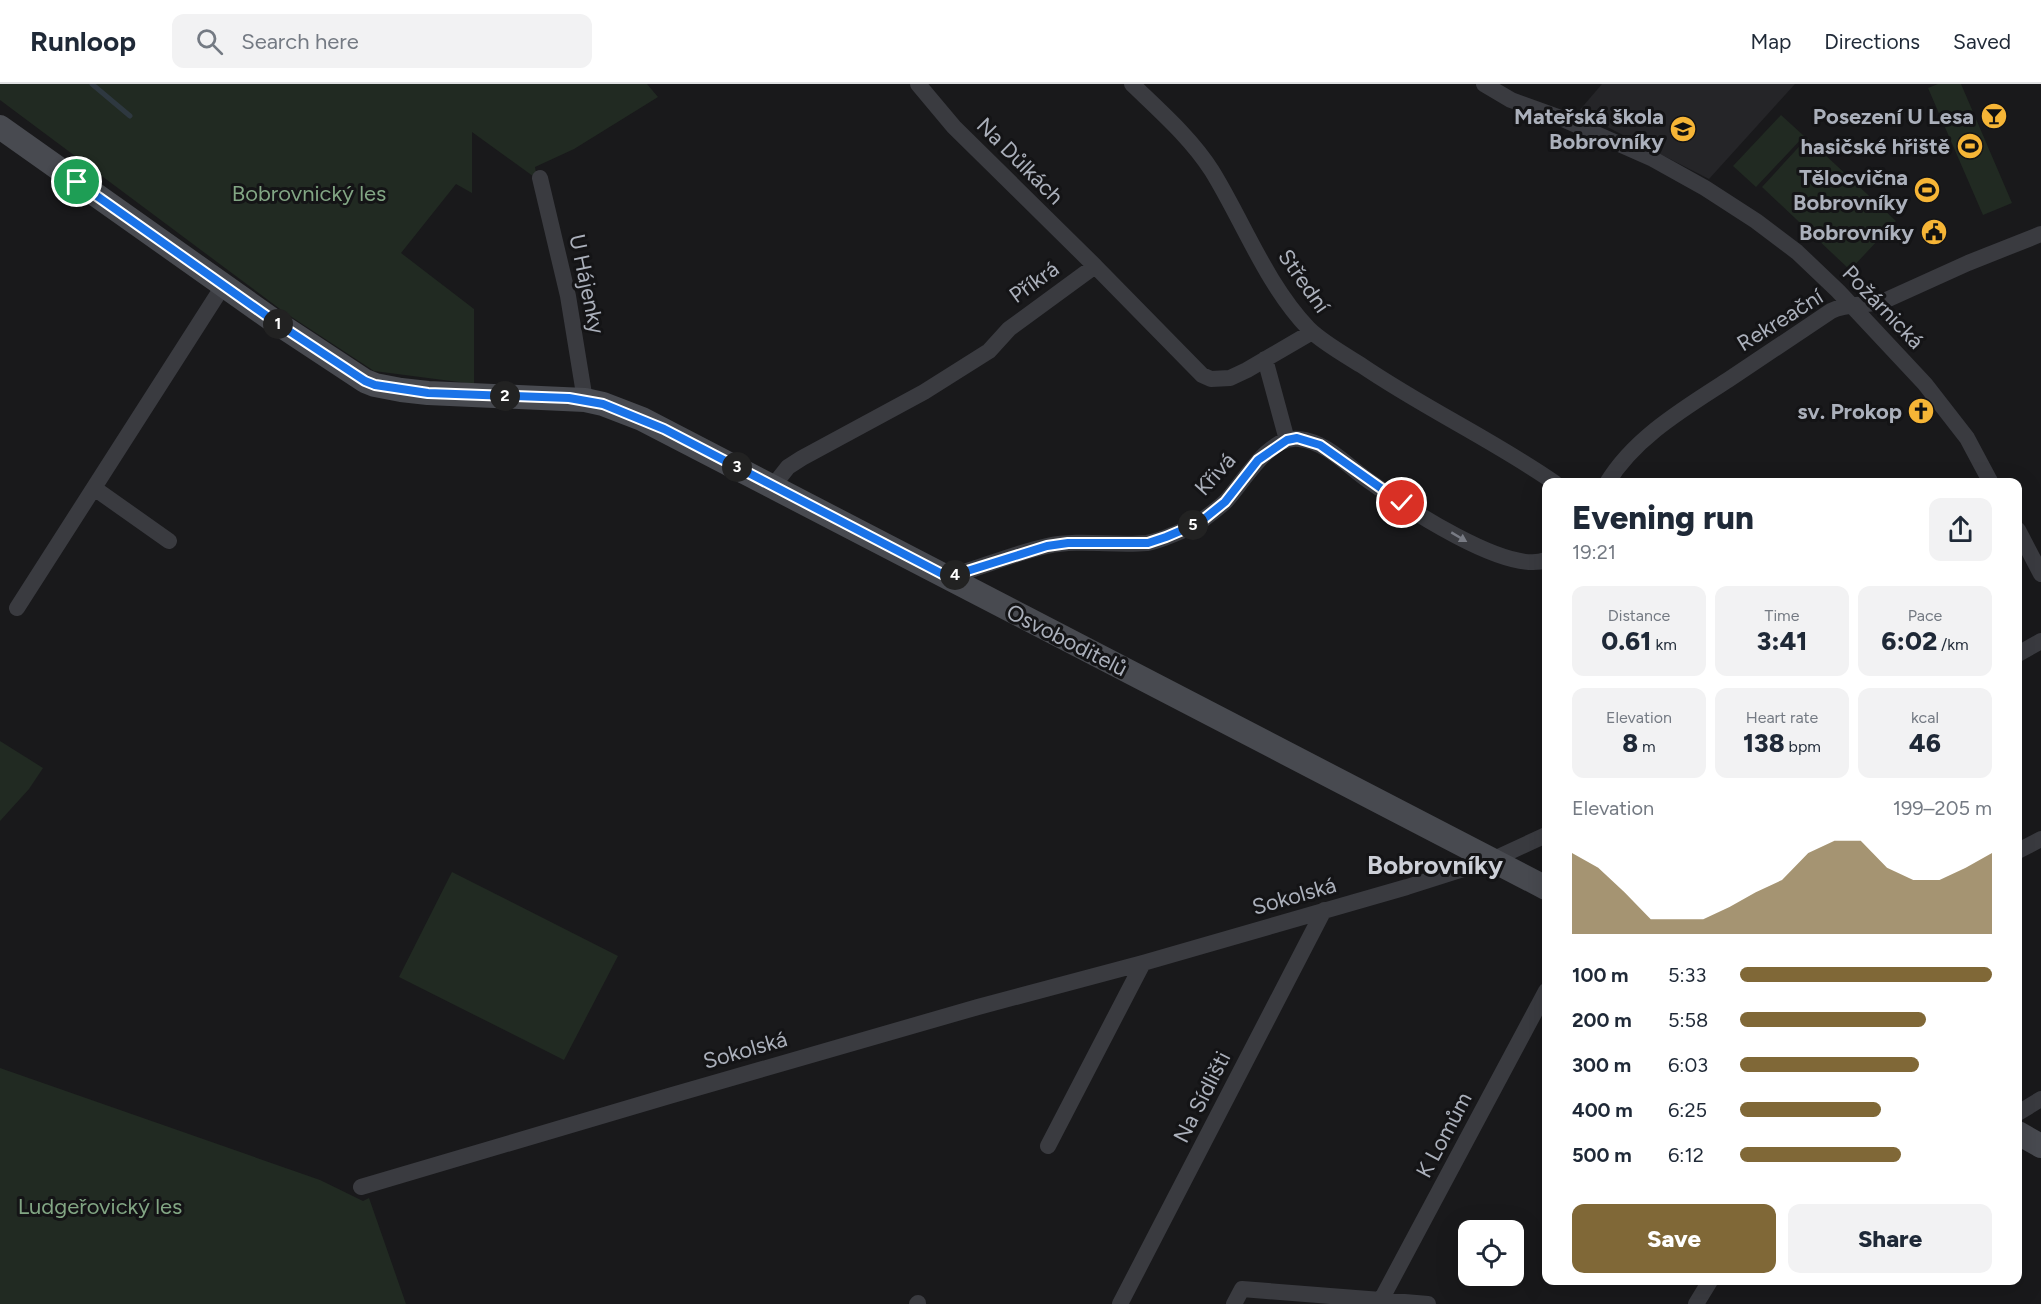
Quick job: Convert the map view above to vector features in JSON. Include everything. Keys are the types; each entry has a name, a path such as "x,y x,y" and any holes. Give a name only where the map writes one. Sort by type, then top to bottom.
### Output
{"street":[{"name":"Na Důlkách","path":"918,84 954,127 1095,266"},
{"name":"Střední","path":"1132,84 1180,131 1210,169 1274,283 1312,332 1415,400 1510,453 1548,478"},
{"name":"Požárnická","path":"1484,84 1511,100 1558,117 1653,159 1705,188 1756,221 1797,252 1938,399 1967,438 1988,478"},
{"name":"Osvoboditelů","path":"0,127 223,286 346,370 375,385 428,393 585,400 603,404 642,419 1542,886"},
{"name":"U Hájenky","path":"540,178 568,296 585,400"},
{"name":"Rekreační","path":"1610,478 1630,454 1669,419 1831,311 1884,301 1968,263 2041,234"},
{"name":"Příkrá","path":"773,486 788,467 802,458 924,392 989,351 1009,329 1095,266 1203,375 1211,379 1230,378 1312,332"},
{"path":"16,608 223,286"},
{"path":"1265,359 1287,440 1297,438 1320,445 1378,488 1475,546 1507,558 1542,561"},
{"name":"Křivá","path":"948,577 1047,546 1068,543 1148,543 1166,537 1199,523 1225,502 1258,460 1287,440"},
{"path":"94,488 170,542"},
{"path":"2022,538 2041,574"},
{"path":"2022,652 2041,641"},
{"name":"Sokolská","path":"361,1187 692,1089 1324,910 1492,860 1542,837"},
{"path":"2022,849 2041,839"},
{"name":"Na Sídlišti","path":"1120,1304 1324,910"},
{"path":"1048,1146 1143,963"},
{"name":"K Lomům","path":"1381,1300 1542,998"},
{"path":"2022,1111 2041,1099"},
{"path":"2022,1135 2041,1146"},
{"path":"1696,1304 1708,1285"},
{"path":"1234,1304 1242,1289 1428,1304"}],"shaded area":[{"name":"Mateřská škola Bobrovníky","path":"1602,84 1795,84 1709,179 1578,112"}],"green space":[{"name":"Bobrovnický les","path":"0,84 647,84 658,97 574,149 535,167 537,179 472,132 472,193 456,184 401,253 474,309 474,384 374,371 284,312 0,100"},
{"name":"hasičské hřiště","path":"1938,84 1961,84 2012,203 1983,215 1928,88"},
{"path":"1781,115 1804,136 1756,187 1733,166"},
{"path":"1807,138 1896,221 1850,270 1762,187"},
{"path":"0,741 43,768 29,789 0,821"},
{"path":"452,872 618,956 564,1060 399,977"},
{"name":"Ludgeřovický les","path":"0,1068 320,1180 363,1201 369,1198 406,1304 0,1304"}],"waterway":[{"path":"92,84 130,116"}],"place":[{"name":"Posezení U Lesa","path":"1994,116"},
{"name":"Mateřská škola Bobrovníky","path":"1683,129"},
{"name":"hasičské hřiště","path":"1970,146"},
{"name":"Tělocvična Bobrovníky","path":"1927,190"},
{"name":"Bobrovníky","path":"1934,232"},
{"name":"sv. Prokop","path":"1921,411"}],"district":[{"name":"Bobrovníky","path":"1435,865"}],"route":[{"path":"77,182 274,321 365,381 401,390 428,393 569,398 622,410 664,429 948,577 1047,546 1068,543 1148,543 1166,537 1199,523 1225,502 1258,460 1287,440 1297,438 1320,445 1352,467 1370,483 1402,503"}]}
